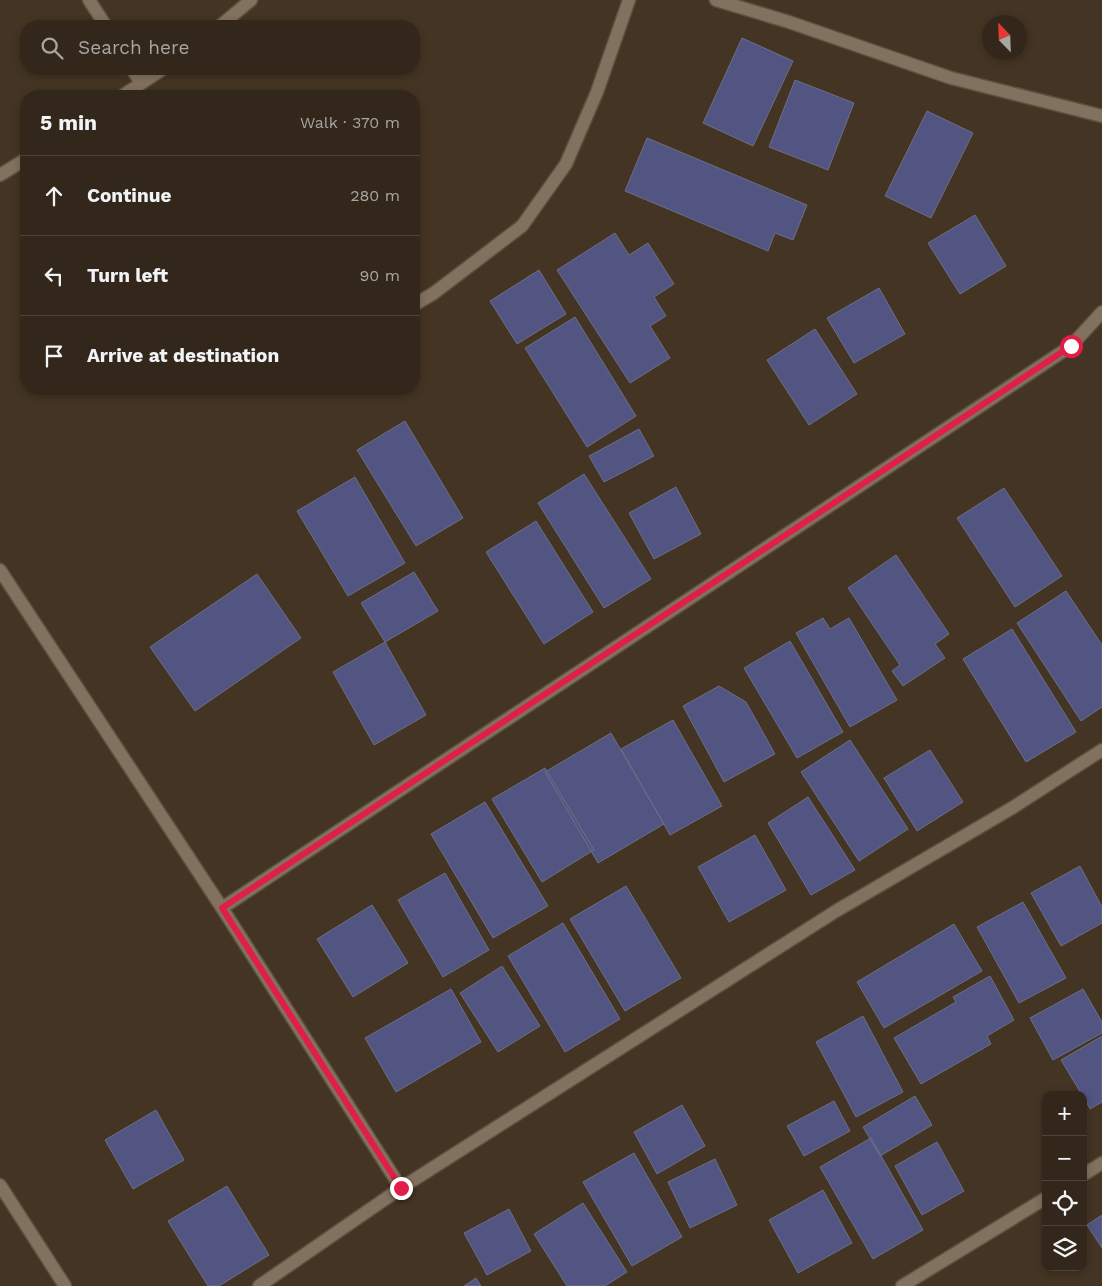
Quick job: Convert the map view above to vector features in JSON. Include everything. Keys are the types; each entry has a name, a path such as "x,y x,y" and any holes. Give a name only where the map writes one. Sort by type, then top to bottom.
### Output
{"street":[{"path":"89,0 102,20"},
{"path":"227,20 252,0"},
{"path":"420,301 434,293 522,226 566,164 597,92 629,0"},
{"path":"716,0 788,22 951,78 1102,116"},
{"path":"136,75 142,84"},
{"path":"132,90 155,75"},
{"path":"0,175 20,163"},
{"path":"222,908 1071,346 1102,312"},
{"path":"0,570 222,908 401,1188"},
{"path":"259,1286 401,1188 836,911 1012,808 1102,750"},
{"path":"1087,1172 1102,1163"},
{"path":"0,1185 65,1286"},
{"path":"902,1286 1042,1200"}],"building":[{"path":"742,38 793,61 753,146 703,123"},
{"path":"795,80 854,103 828,170 769,147"},
{"path":"927,111 973,133 931,218 885,196"},
{"path":"647,138 807,205 793,240 775,233 768,251 625,191"},
{"path":"975,215 1006,266 960,294 928,243"},
{"path":"615,233 629,255 648,243 674,284 654,297 666,316 650,326 670,358 630,383 557,270"},
{"path":"539,270 566,314 517,344 490,301"},
{"path":"879,288 905,334 854,363 827,318"},
{"path":"575,317 636,416 587,447 525,348"},
{"path":"815,329 857,394 809,425 767,360"},
{"path":"405,421 463,518 416,546 357,450"},
{"path":"639,429 654,456 604,482 589,456"},
{"path":"584,474 651,579 604,608 538,503"},
{"path":"355,477 405,563 348,596 297,511"},
{"path":"676,487 701,534 654,559 629,513"},
{"path":"1004,488 1062,576 1015,607 957,518"},
{"path":"536,521 593,612 544,644 486,552"},
{"path":"896,555 949,634 935,644 945,658 903,686 892,671 900,665 848,588"},
{"path":"414,572 438,611 385,642 361,603"},
{"path":"257,574 301,638 195,711 150,647"},
{"path":"1066,591 1102,645 1102,707 1081,721 1017,623"},
{"path":"823,618 830,629 849,618 897,700 850,727 796,633"},
{"path":"1012,629 1076,732 1026,762 963,659"},
{"path":"790,641 843,732 797,758 744,668"},
{"path":"385,642 426,715 374,745 333,672"},
{"path":"719,686 746,702 775,754 724,782 683,706"},
{"path":"673,720 722,806 670,835 621,749"},
{"path":"611,733 664,824 598,863 545,772"},
{"path":"850,740 908,829 859,861 801,772"},
{"path":"930,750 963,802 917,831 884,778"},
{"path":"545,768 594,850 542,882 492,799"},
{"path":"808,797 855,870 811,895 768,823"},
{"path":"485,802 548,906 493,938 431,834"},
{"path":"755,835 786,890 729,922 698,867"},
{"path":"1080,866 1102,907 1102,923 1061,946 1031,893"},
{"path":"445,873 489,950 443,977 398,900"},
{"path":"626,886 681,978 625,1011 570,919"},
{"path":"1023,902 1066,978 1019,1003 977,927"},
{"path":"372,905 408,963 353,997 317,939"},
{"path":"563,923 620,1019 565,1052 508,956"},
{"path":"954,924 982,971 884,1028 857,982"},
{"path":"502,966 540,1026 498,1052 460,993"},
{"path":"990,976 1014,1020 987,1036 991,1044 921,1084 894,1038 956,1002 953,997"},
{"path":"451,989 481,1042 396,1092 365,1038"},
{"path":"1083,989 1102,1022 1102,1033 1053,1060 1030,1018"},
{"path":"863,1016 903,1092 856,1117 816,1042"},
{"path":"1102,1036 1102,1102 1090,1109 1087,1103 1087,1091 1080,1091 1061,1060"},
{"path":"915,1096 932,1125 880,1156 863,1127"},
{"path":"834,1101 850,1131 804,1156 787,1126"},
{"path":"682,1105 705,1146 657,1174 634,1132"},
{"path":"156,1110 184,1160 133,1189 105,1140"},
{"path":"871,1138 923,1230 873,1259 820,1167"},
{"path":"937,1142 964,1191 922,1215 895,1166"},
{"path":"634,1153 682,1237 632,1266 583,1182"},
{"path":"715,1159 737,1205 690,1228 668,1182"},
{"path":"227,1186 269,1255 219,1286 208,1286 168,1221"},
{"path":"823,1190 852,1243 798,1273 769,1220"},
{"path":"583,1203 627,1272 605,1286 567,1286 534,1234"},
{"path":"509,1209 531,1251 487,1275 464,1233"},
{"path":"1102,1215 1102,1248 1087,1225"},
{"path":"476,1278 481,1286 464,1286"}],"route":[{"path":"401,1188 222,908 1071,346"}]}
